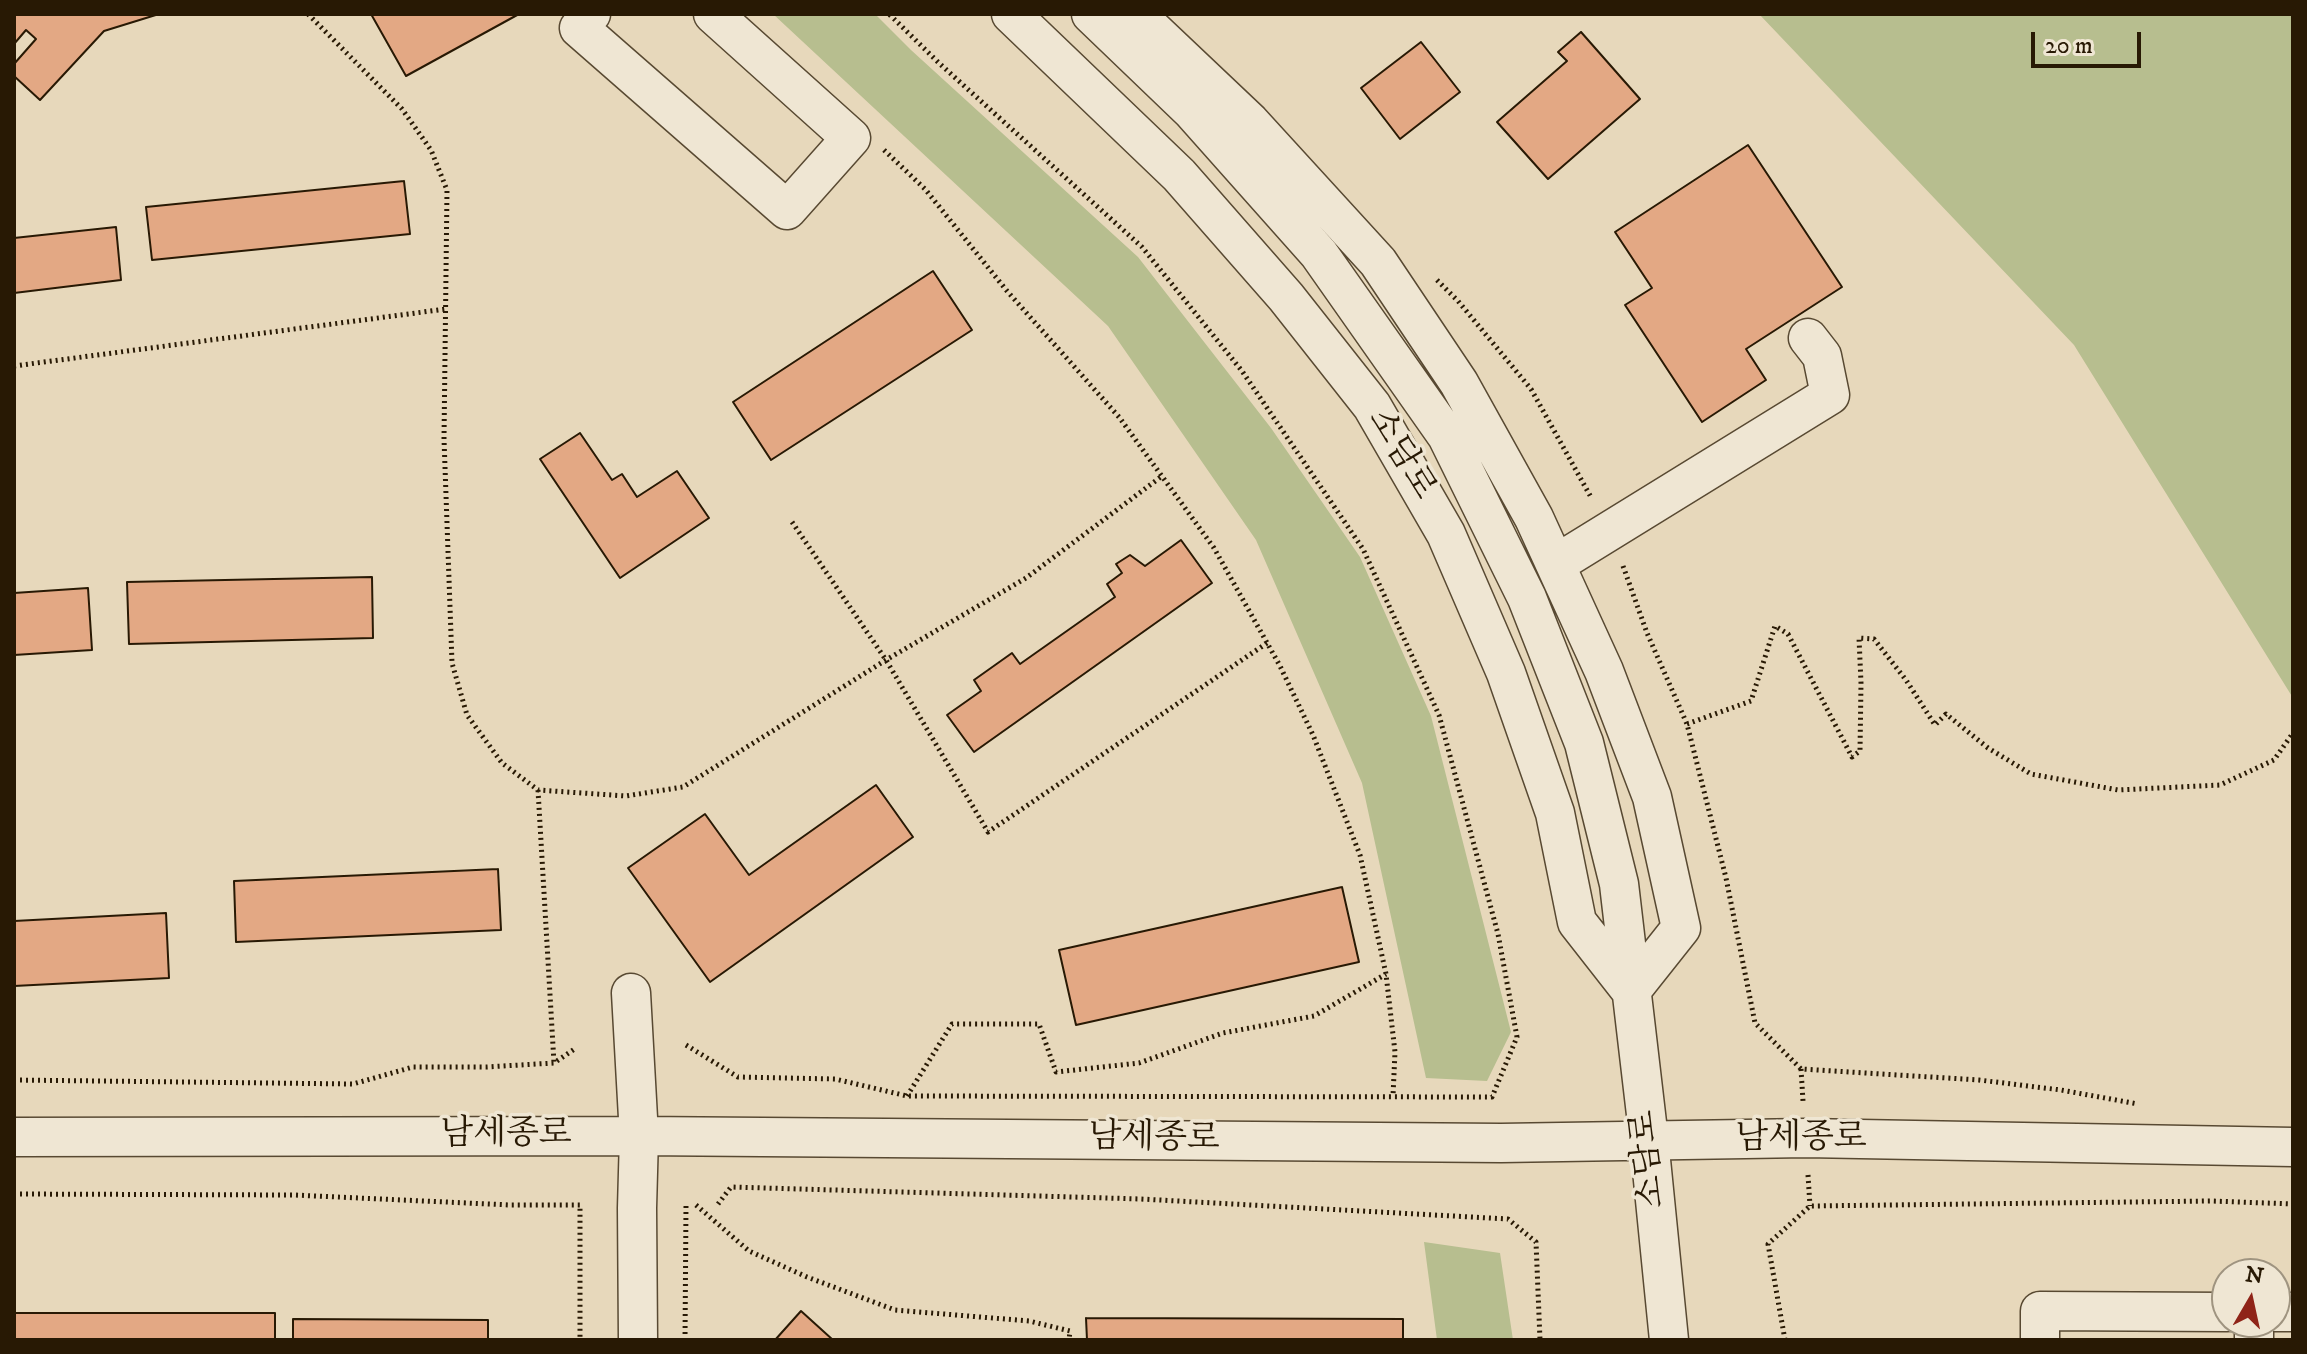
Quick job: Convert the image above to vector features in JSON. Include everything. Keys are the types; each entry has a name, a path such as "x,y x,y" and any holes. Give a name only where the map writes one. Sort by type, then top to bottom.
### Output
{"street":[{"path":"591,14 579,28 787,210 851,138 713,14"},
{"name":"소담로","path":"1011,14 1179,175 1286,297 1372,406 1446,534 1506,673 1555,813 1577,922 1631,991 1668,1337"},
{"path":"1091,14 1191,110 1319,254 1447,436 1527,598 1584,743 1619,884 1631,991"},
{"path":"1136,14 1250,122 1378,262 1459,383 1534,518 1604,671 1652,797 1681,928 1631,991"},
{"path":"1556,564 1830,395 1822,356 1808,338"},
{"path":"631,993 639,1136 638,1340"},
{"name":"남세종로","path":"14,1137 639,1136 1501,1143 1806,1138 2293,1147"},
{"path":"2040,1340 2040,1311 2144,1326 2211,1315"}],"path":[{"path":"308,14 402,109 431,150 447,190 444,439 452,663 467,715 502,763 538,790 626,796 683,787 886,660 1026,578 1162,476"},
{"path":"686,1045 738,1077 835,1079 907,1096 1492,1097 1517,1037 1498,934 1439,715 1363,549 1242,371 1142,247 889,14"},
{"path":"874,140 925,189 1007,291 1119,417 1214,548 1267,643 1313,735 1360,855 1386,974 1395,1052 1393,1096"},
{"path":"14,366 446,309"},
{"path":"792,522 886,660 988,832 1267,643"},
{"path":"1687,724 1751,701 1775,626 1788,634 1852,757 1860,751 1859,638 1874,639 1935,725 1946,714 1988,748 2031,774 2118,790 2220,785 2274,760 2293,733"},
{"path":"538,790 554,1063"},
{"path":"907,1096 952,1024 1039,1024 1056,1072 1139,1063 1223,1033 1314,1016 1386,974"},
{"path":"1755,1023 1801,1069 1979,1080 2061,1090 2151,1107"},
{"path":"14,1080 353,1084 413,1067 554,1063 576,1048"},
{"path":"718,1204 731,1187 1141,1199 1508,1219 1536,1242 1540,1340"},
{"path":"14,1194 294,1195 510,1205 580,1205 580,1340"},
{"path":"1785,1340 1768,1244 1810,1206 2211,1201 2293,1204"},
{"path":"685,1340 686,1205"},
{"path":"696,1205 749,1251 895,1310 1029,1321 1070,1331 1069,1340"}],"green space":[{"path":"773,14 875,14 1138,257 1271,428 1360,557 1431,716 1511,1032 1487,1081 1426,1078 1362,783 1256,540 1108,326"},
{"path":"1759,14 2293,14 2293,698 2074,345"},
{"path":"1424,1242 1500,1253 1513,1340 1437,1340"}],"building":[{"path":"14,14 159,14 104,31 40,100 14,76 14,64 36,39 26,30 14,44"},
{"path":"371,14 519,14 406,76"},
{"path":"1581,32 1640,99 1548,179 1497,122 1567,61 1558,52"},
{"path":"1421,42 1460,92 1400,139 1361,88"},
{"path":"1748,145 1842,287 1746,349 1766,380 1702,422 1625,305 1652,288 1615,232"},
{"path":"404,181 410,234 152,260 146,207"},
{"path":"116,227 121,280 14,293 14,238"},
{"path":"933,271 972,330 771,460 733,402"},
{"path":"580,433 612,480 622,474 637,497 677,471 709,518 620,578 540,459"},
{"path":"1181,540 1212,583 974,752 947,715 981,691 974,680 1012,653 1020,664 1115,597 1107,584 1122,573 1116,564 1130,555 1145,566"},
{"path":"372,577 373,638 129,644 127,582"},
{"path":"88,588 92,650 14,655 14,593"},
{"path":"876,785 913,837 710,982 628,868 705,814 749,875"},
{"path":"498,869 501,930 236,942 234,881"},
{"path":"1342,887 1359,962 1076,1025 1059,950"},
{"path":"166,913 169,978 14,986 14,921"},
{"path":"801,1311 833,1340 775,1340"},
{"path":"14,1313 275,1313 275,1340 14,1340"},
{"path":"1086,1318 1403,1319 1403,1340 1087,1340"},
{"path":"293,1319 488,1320 488,1340 293,1340"}]}
